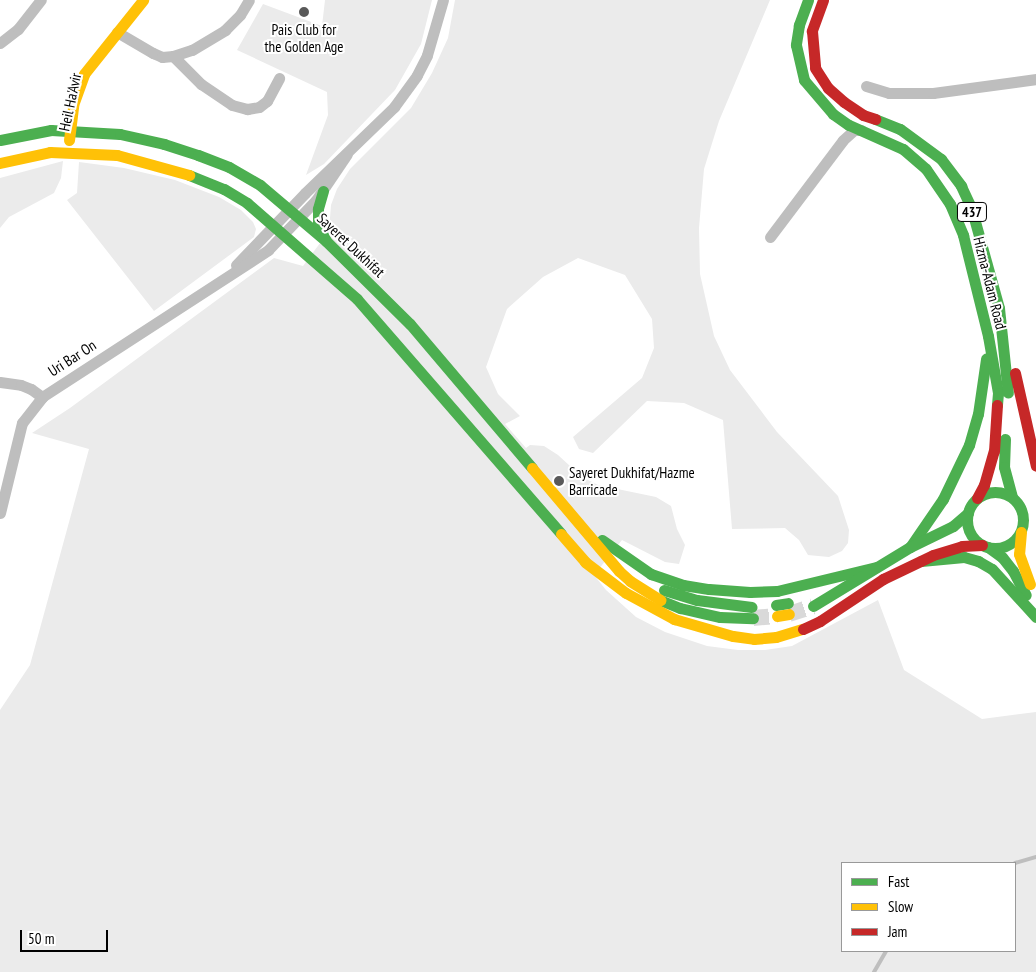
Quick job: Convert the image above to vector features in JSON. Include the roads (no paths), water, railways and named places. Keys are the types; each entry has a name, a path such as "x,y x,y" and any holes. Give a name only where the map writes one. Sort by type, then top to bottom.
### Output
{"main road":[{"name":"Heil Ha'Avir","path":"72,152 74,130 96,59 143,0"},
{"name":"Hizma-Adam Road","path":"808,0 799,25 796,45 798,63 804,80 833,114 849,125 864,130 903,150 926,169 950,204 963,235 988,336 998,393 992,460 984,485 977,498"},
{"name":"Hizma-Adam Road","path":"823,0 812,31 814,68 828,88 863,115 900,129 940,159 961,186 971,208 999,308 1008,404 1004,467 1012,497"},
{"name":"Sayeret Dukhifat","path":"0,140 51,130 120,134 164,144 198,155 229,167 260,185 326,241 410,324 592,539"},
{"path":"0,163 50,152 117,155 158,165 191,176 224,188 247,202 286,234 357,299 394,338 585,562 626,593 674,619 733,636 754,639 800,630 820,620 883,579 921,561 962,546 1007,546 1016,540 1021,532"},
{"path":"323,191 318,210 318,224 326,241"},
{"path":"999,308 1036,466"},
{"path":"910,547 943,499 969,445 983,388 988,336"},
{"path":"812,601 825,600 863,574 910,547 953,526 968,513 977,498 994,491 1012,497 1023,513 1019,554 1036,596"},
{"path":"968,513 968,528 976,540 1002,557 1013,571 1036,613"},
{"path":"575,519 620,554 651,574 696,587 750,592 777,591 876,567"},
{"path":"592,539 632,572 661,588 697,600 752,606"},
{"path":"592,539 630,581 664,602 708,615 753,618"},
{"path":"921,561 964,557 978,561 992,569 1036,617"}],"street":[{"path":"0,43 18,29 41,0"},
{"path":"117,32 162,57 173,56 192,50 225,30 240,15 249,0"},
{"path":"347,154 394,108 417,75 435,32 444,0"},
{"path":"173,56 201,84 232,105 247,109 259,107 267,101 278,78"},
{"path":"866,86 889,93 933,93 1036,79"},
{"path":"833,114 840,121 844,131 843,140"},
{"path":"770,237 843,140 854,130 864,130"},
{"name":"Uri Bar On","path":"0,513 22,423 42,397 224,277 260,257 300,219 323,191 347,154"},
{"name":"Uri Bar On","path":"224,277 288,209 347,154"},
{"path":"0,382 21,385 42,397"}],"waterway":[{"path":"1016,863 1036,857"},
{"path":"874,972 885,952"}],"tunnel":[{"path":"789,614 813,606"},
{"path":"753,618 777,616"}],"place":[{"name":"Pais Club for the Golden Age","path":"304,12"},
{"name":"Sayeret Dukhifat/Hazme Barricade","path":"559,481"}]}
